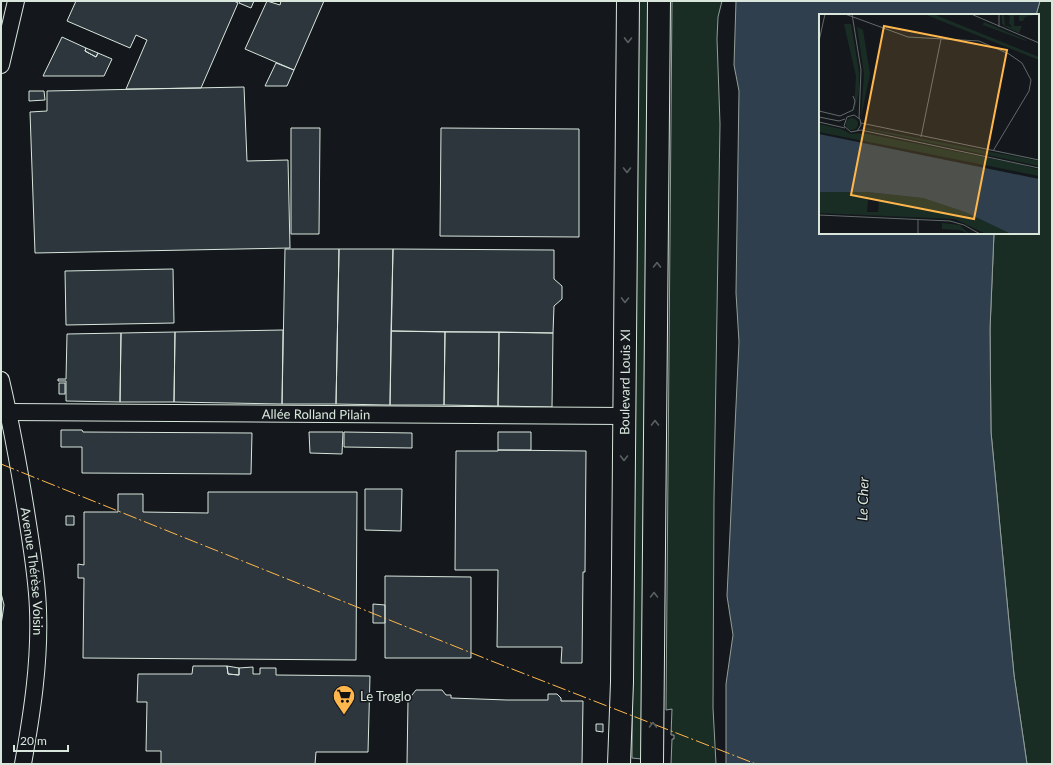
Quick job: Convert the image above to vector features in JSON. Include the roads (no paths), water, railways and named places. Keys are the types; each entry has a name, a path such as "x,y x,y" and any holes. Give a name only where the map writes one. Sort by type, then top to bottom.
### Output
{"main road":[{"name":"Boulevard Louis XI","path":"619,764 622,682 628,1"},
{"path":"652,764 659,1"}],"street":[{"path":"1,65 16,1"},
{"name":"Avenue Thérèse Voisin","path":"1,380 18,460 34,560 38,611 36,673 31,720 23,764"},
{"name":"Allée Rolland Pilain","path":"8,412 624,416"}],"water":[{"name":"Le Cher","path":"736,1 1040,1 1036,14 819,14 819,234 994,234 990,329 991,432 1014,675 1027,764 726,764 726,684 733,635 727,596 739,342 736,293 739,91 734,65"}],"place":[{"name":"Le Troglo","path":"344,716"}]}
